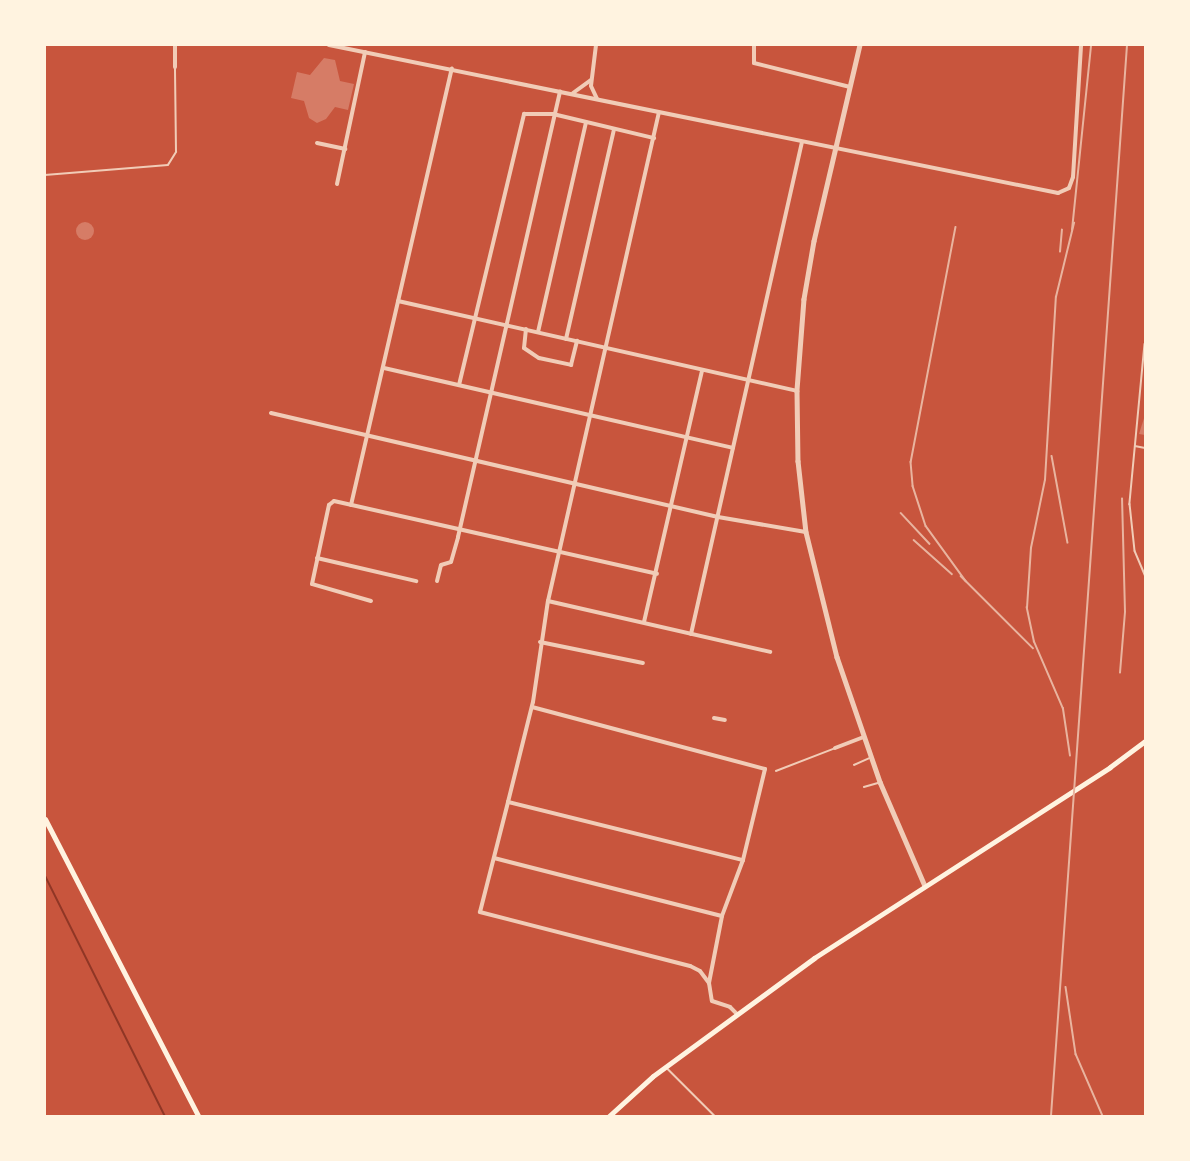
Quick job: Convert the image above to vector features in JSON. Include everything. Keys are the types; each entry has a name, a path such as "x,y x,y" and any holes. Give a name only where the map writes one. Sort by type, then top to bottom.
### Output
{"main road":[{"path":"609,1116 665,1066 826,949 1065,797 1145,741"},
{"path":"45,819 198,1116"}],"street":[{"path":"175,45 175,68"},
{"path":"329,45 1054,193 1064,192 1073,177 1081,45"},
{"path":"596,45 591,80 597,99"},
{"path":"754,45 751,59 755,64 850,87"},
{"path":"860,45 810,264 796,391 798,461 806,532 837,657 880,782 925,886"},
{"path":"337,184 365,52"},
{"path":"351,505 452,69"},
{"path":"572,94 591,80"},
{"path":"437,581 441,565 451,562 553,114 560,92"},
{"path":"459,385 521,118 526,112 553,114 654,138"},
{"path":"659,112 548,601 532,707 480,912 700,971 709,968"},
{"path":"538,332 586,122"},
{"path":"566,339 614,129"},
{"path":"691,634 802,142"},
{"path":"317,143 345,149"},
{"path":"399,301 796,391"},
{"path":"526,329 524,348 539,358 571,365 577,341"},
{"path":"384,368 734,448"},
{"path":"644,622 657,574 702,371"},
{"path":"271,413 718,517 806,532"},
{"path":"371,601 315,587 312,581 329,505 334,501 657,574"},
{"path":"317,558 416,581"},
{"path":"548,601 770,652"},
{"path":"540,642 643,663"},
{"path":"532,707 765,769 742,860 722,916 709,968 712,1001 730,1006 737,1014"},
{"path":"714,718 725,720"},
{"path":"835,748 863,737"},
{"path":"508,802 742,860"},
{"path":"494,858 722,916"},
{"path":"700,971 709,983"}],"lane":[{"path":"45,175 161,168 172,160 176,148 175,68"},
{"path":"1145,344 1130,525 1145,575"},
{"path":"1135,446 1145,448"},
{"path":"776,771 835,748"},
{"path":"854,765 871,758"},
{"path":"864,787 880,782"},
{"path":"665,1066 715,1116"}],"building":[{"path":"324,58 335,60 340,81 354,84 348,110 335,107 326,119 317,123 309,118 304,101 291,98 297,72 310,75"},
{"path":"85,222 91,225 94,231 91,237 85,240 79,237 76,231 79,225"},
{"path":"1145,415 1145,435 1139,434"}],"waterway":[{"path":"45,875 165,1116"}],"railway":[{"path":"1072,230 1091,45"},
{"path":"1051,1116 1127,45"},
{"path":"1070,756 1063,709 1034,642 1027,608 1031,548 1045,480 1056,297 1074,223"},
{"path":"956,227 911,462 913,486 926,526 966,581"},
{"path":"1060,252 1062,230"},
{"path":"1052,456 1068,543"},
{"path":"1120,673 1125,612 1122,499"},
{"path":"901,513 930,544"},
{"path":"914,540 952,574"},
{"path":"961,576 1033,648"},
{"path":"1066,987 1076,1054 1103,1116"}]}
